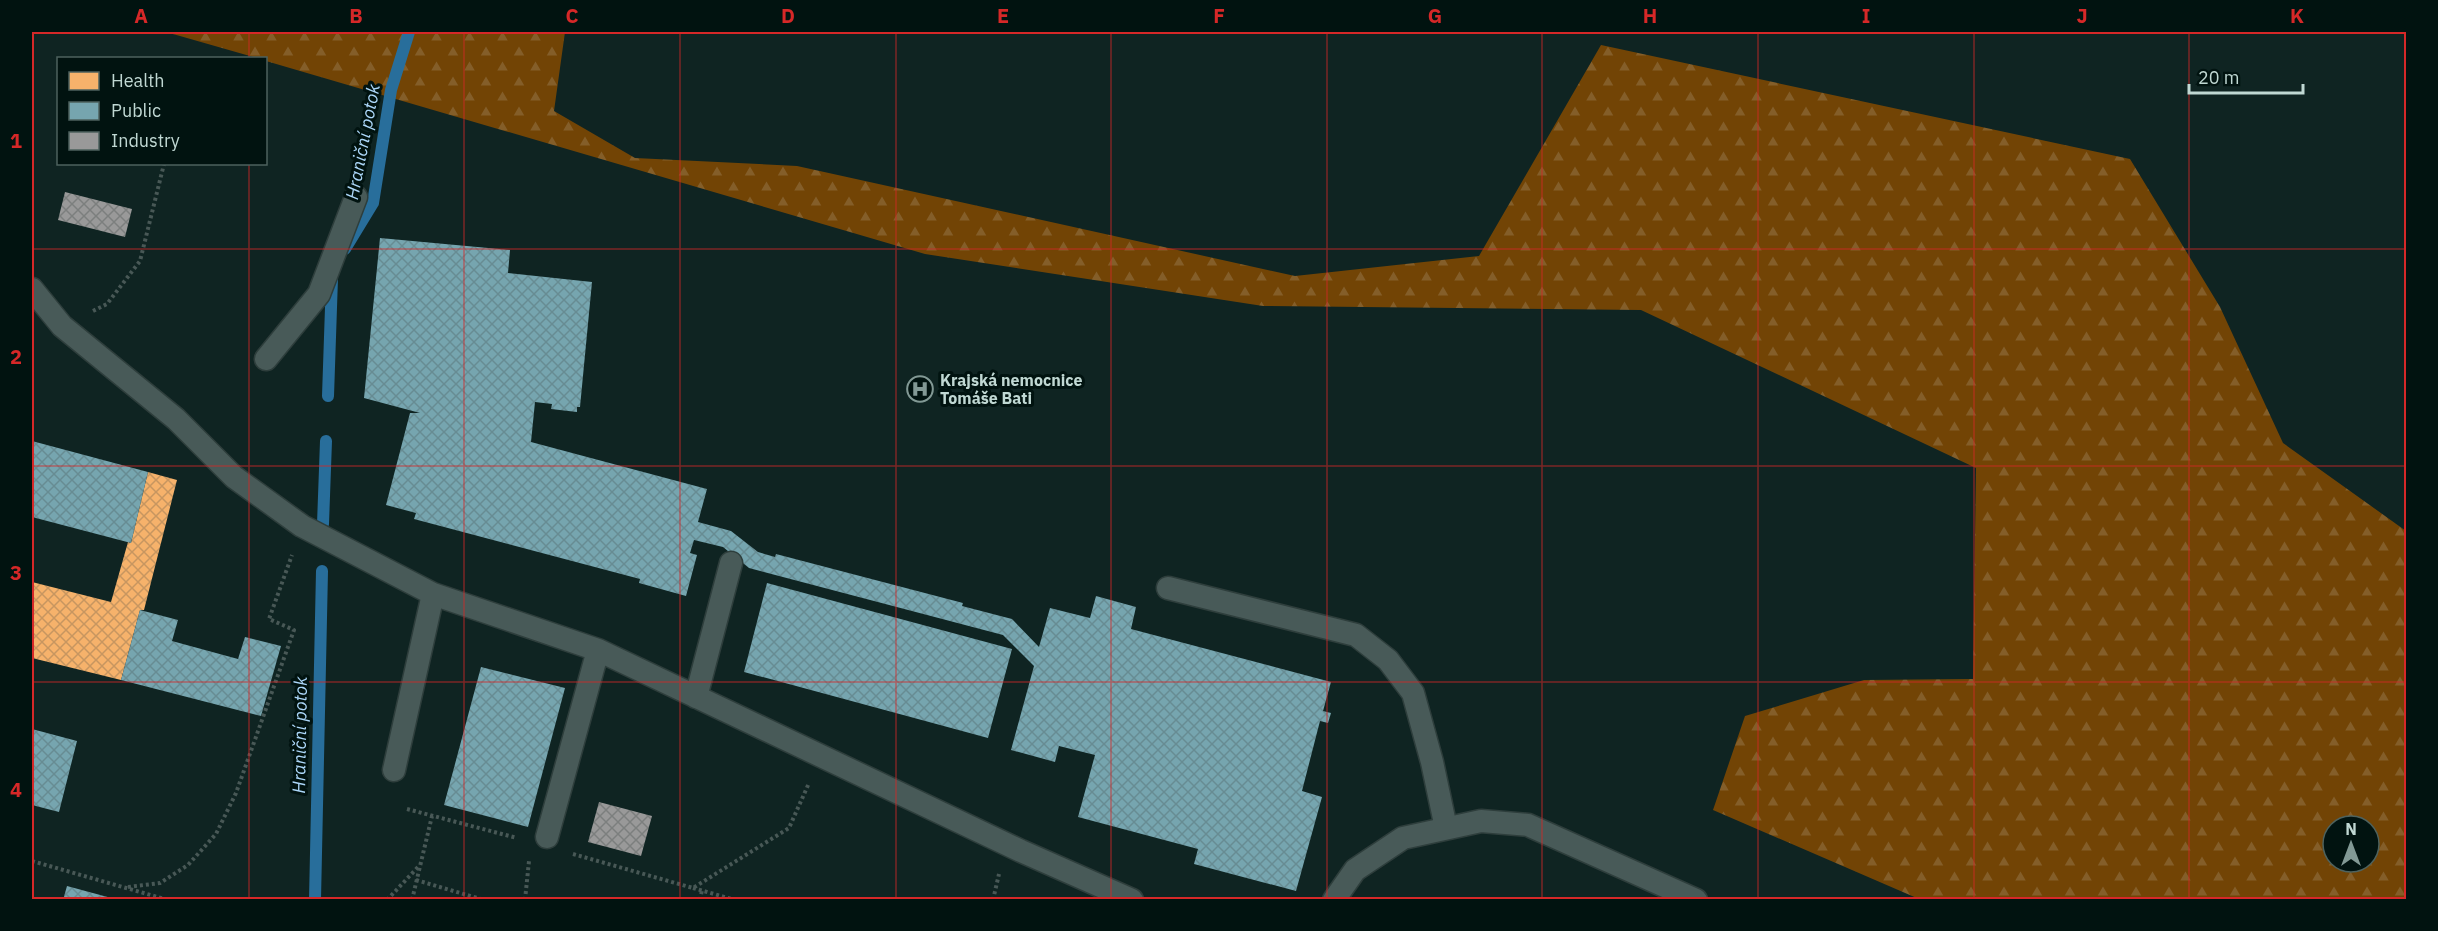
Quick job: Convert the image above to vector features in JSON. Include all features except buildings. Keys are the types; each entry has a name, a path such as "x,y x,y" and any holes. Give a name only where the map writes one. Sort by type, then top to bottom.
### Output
{"lane":[{"path":"266,359 319,294 356,197"},
{"path":"32,289 62,326 176,419 234,477 302,526 433,594 598,650 1021,851 1132,900"},
{"path":"696,697 731,563"},
{"path":"1168,588 1356,635 1388,660 1413,693 1432,762 1446,828"},
{"path":"394,770 433,594"},
{"path":"547,837 598,650"},
{"path":"1334,900 1355,870 1403,838 1481,821 1528,825 1696,900"}],"path":[{"path":"62,326 107,304 140,261 164,165"},
{"path":"128,887 160,883 188,865 216,834 236,793 294,630 269,619 302,526"},
{"path":"693,888 789,828 820,756"},
{"path":"408,809 521,840"},
{"path":"412,900 432,816"},
{"path":"566,852 735,900"},
{"path":"525,900 530,854"},
{"path":"32,861 168,900"},
{"path":"387,900 420,865"},
{"path":"416,880 484,900"},
{"path":"700,900 702,890"}],"green space":[{"path":"166,32 565,32 554,111 635,158 797,166 1295,276 1479,256 1601,45 2130,159 2220,307 2283,443 2406,531 2406,899 1919,899 1713,810 1745,716 1864,680 1973,679 1976,468 1641,310 1263,306 925,254 267,61 267,57 254,57"}],"waterway":[{"name":"Hraniční potok","path":"345,249 373,203 391,90 409,32"},
{"name":"Hraniční potok","path":"328,396 332,278"},
{"name":"Hraniční potok","path":"323,524 326,441"},
{"name":"Hraniční potok","path":"315,900 322,571"}],"place":[{"name":"Krajská nemocnice Tomáše Bati","path":"920,389"}]}
